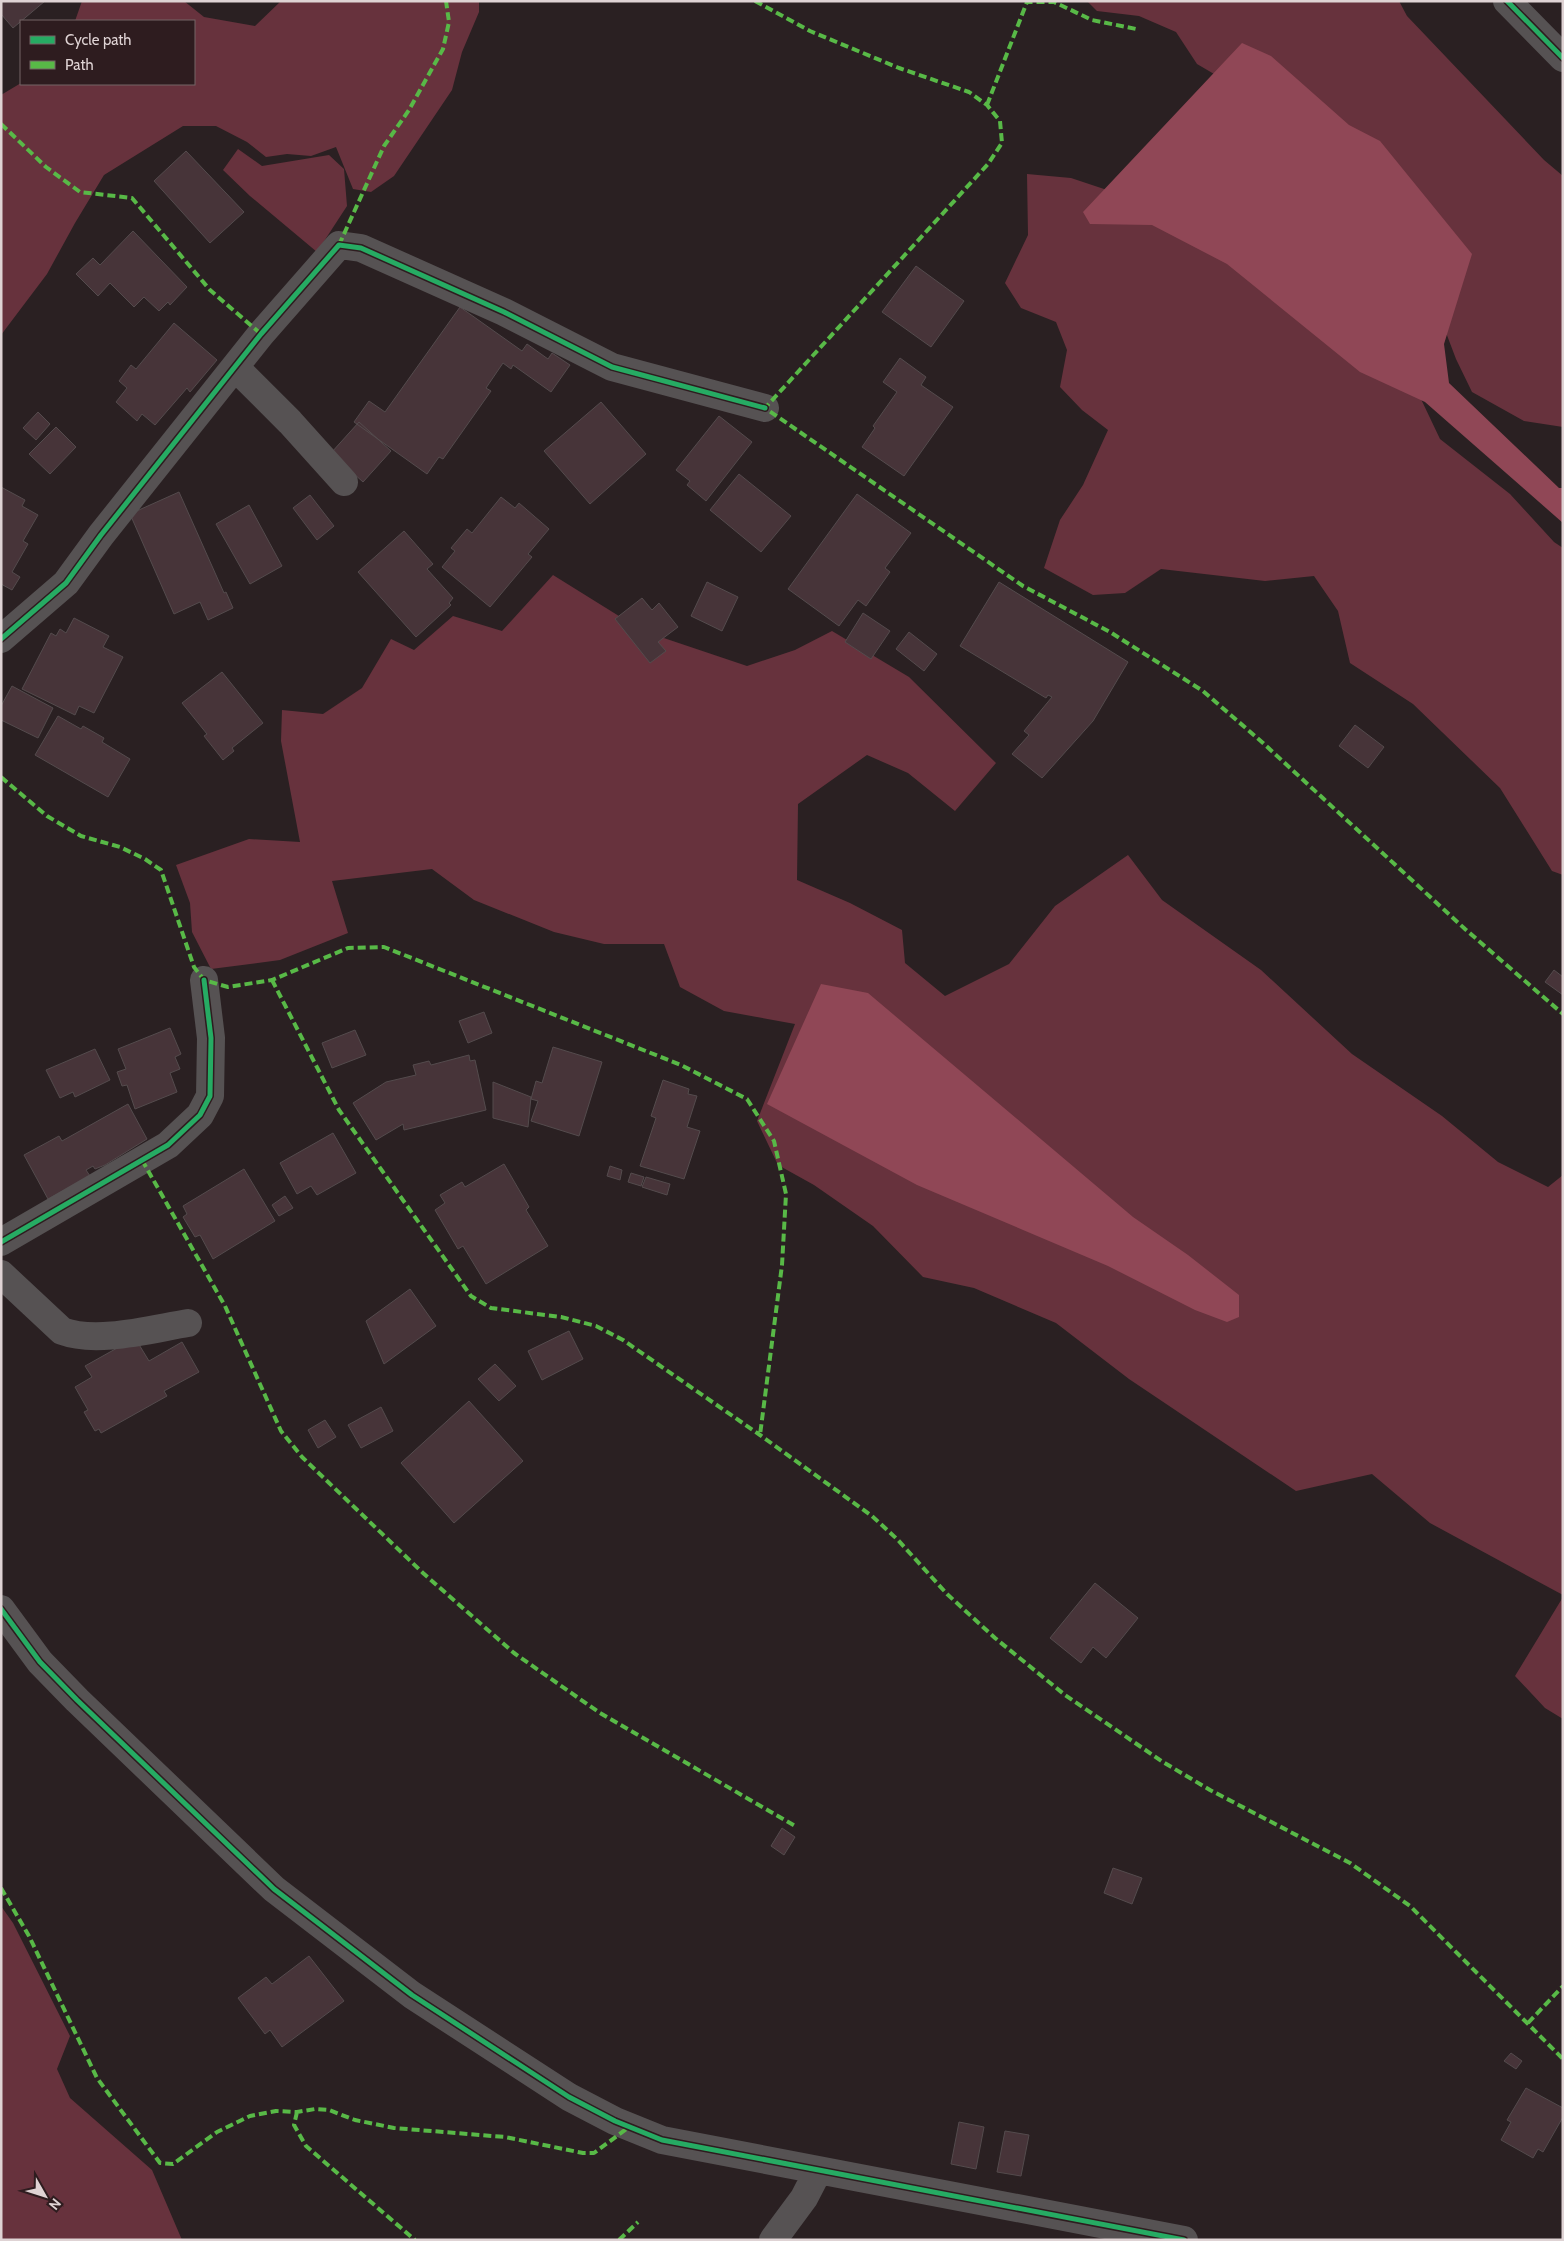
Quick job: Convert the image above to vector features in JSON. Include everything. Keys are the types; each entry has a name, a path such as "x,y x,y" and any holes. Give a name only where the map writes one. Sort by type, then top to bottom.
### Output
{"street":[{"path":"1507,1 1563,58"},
{"path":"1,639 66,584 101,534 236,368 260,334 339,245 361,248 504,312 612,366 765,408"},
{"path":"236,368 290,422 344,482"},
{"path":"1,1242 168,1145 200,1115 210,1096 211,1038 204,980"},
{"path":"1,1274 62,1331 74,1336 105,1336 188,1323"},
{"path":"1,1609 40,1662 71,1694 274,1889 412,1995 569,2097 615,2121 662,2140 1184,2240"},
{"path":"773,2240 804,2198 818,2171"}],"shaded area":[{"path":"82,1 184,1 204,17 255,26 281,1 479,1 479,12 462,52 452,90 394,176 371,192 353,189 336,147 311,156 287,154 266,157 247,142 216,126 183,126 104,175 47,274 1,335 1,95 20,84 195,85 195,20 75,20"},
{"path":"1087,1 1399,1 1407,16 1544,160 1563,176 1563,427 1524,421 1472,392 1456,359 1434,301 1255,98 1197,64 1176,32 1139,16 1097,11"},
{"path":"1242,43 1271,56 1349,125 1380,141 1472,254 1444,344 1449,383 1559,488 1563,488 1563,523 1425,402 1360,372 1227,264 1152,225 1090,224 1083,212"},
{"path":"238,149 262,166 329,155 344,169 347,206 317,252 250,196 223,170"},
{"path":"1027,174 1071,178 1128,197 1401,357 1440,439 1510,494 1554,542 1563,548 1563,875 1552,871 1500,788 1413,704 1350,663 1338,611 1314,576 1265,581 1161,569 1125,593 1093,595 1044,568 1060,520 1083,485 1108,430 1082,410 1060,387 1067,350 1056,322 1021,308 1005,283 1028,235"},
{"path":"553,575 643,631 747,666 795,650 832,631 909,677 996,763 955,811 908,773 867,755 798,804 797,880 850,903 902,930 905,963 945,996 1009,964 1055,906 1128,855 1162,900 1261,970 1352,1054 1442,1116 1498,1162 1548,1187 1563,1175 1563,1595 1430,1523 1372,1474 1296,1491 1129,1379 1056,1323 974,1288 923,1277 873,1226 814,1185 778,1165 757,1121 795,1024 724,1011 680,987 664,944 604,944 554,932 474,900 432,869 332,881 348,933 280,960 211,969 192,932 190,903 176,865 249,839 300,842 281,741 282,710 323,714 362,688 391,639 414,650 453,616 502,631"},
{"path":"821,984 868,993 1133,1217 1188,1255 1239,1295 1239,1317 1227,1322 1195,1310 1108,1266 917,1185 767,1104"},
{"path":"1563,1597 1563,1719 1545,1708 1515,1676"},
{"path":"1,1906 13,1923 70,2036 57,2069 70,2098 152,2170 182,2240 1,2240"}],"building":[{"path":"1,1 45,1 22,20 20,20 13,28 1,14"},
{"path":"186,151 244,212 210,243 154,181"},
{"path":"133,231 187,287 170,305 168,302 159,311 144,297 134,307 110,283 98,296 76,274 93,258 100,265"},
{"path":"916,266 964,301 931,347 882,312"},
{"path":"460,307 522,351 527,344 548,359 552,353 570,365 551,392 513,365 511,369 503,363 486,388 491,391 443,459 439,457 427,474 354,422 369,401 385,412"},
{"path":"174,323 217,360 190,392 187,388 155,425 142,414 137,421 116,402 127,388 119,381 131,365 136,369"},
{"path":"900,358 926,377 921,385 953,407 904,476 862,447 875,428 873,426 897,392 883,382"},
{"path":"601,402 646,454 590,504 544,451"},
{"path":"38,412 50,424 36,440 23,428"},
{"path":"719,416 752,442 706,501 687,485 690,481 676,470"},
{"path":"359,422 391,451 363,482 331,453"},
{"path":"56,427 76,447 50,474 29,454"},
{"path":"739,474 791,516 761,552 710,510"},
{"path":"1,487 25,500 22,506 38,515 23,541 28,544 12,572 20,577 12,590 1,584"},
{"path":"179,492 224,593 226,592 233,608 208,620 200,602 174,614 130,514"},
{"path":"857,494 911,533 885,568 890,572 866,606 858,600 839,626 788,589"},
{"path":"310,495 334,526 317,540 293,508"},
{"path":"501,497 515,508 519,503 549,529 528,554 532,557 490,607 442,567 455,551 451,548 467,529 472,533"},
{"path":"249,505 282,566 250,584 216,524"},
{"path":"404,531 433,564 427,569 453,598 449,603 451,605 416,637 358,572"},
{"path":"707,582 738,597 722,631 691,616"},
{"path":"999,582 1128,662 1093,721 1042,778 1012,754 1029,735 1024,731 1052,697 1048,695 1046,698 960,646"},
{"path":"642,598 652,610 659,603 678,627 658,642 666,651 650,663 615,619"},
{"path":"863,613 890,631 871,659 845,642"},
{"path":"74,618 109,636 103,647 123,657 94,713 79,706 75,715 22,689 51,633 56,636 60,629 66,633"},
{"path":"909,632 937,654 924,671 896,649"},
{"path":"222,672 263,723 232,748 234,751 223,760 204,736 207,734 182,703"},
{"path":"12,686 53,708 38,738 1,720 1,706"},
{"path":"58,716 81,729 83,726 104,738 102,742 130,759 108,797 35,755"},
{"path":"1355,725 1384,747 1368,768 1339,746"},
{"path":"1554,970 1563,977 1563,995 1545,982"},
{"path":"484,1012 492,1033 468,1043 459,1021"},
{"path":"170,1028 181,1054 175,1057 180,1069 170,1073 177,1092 135,1109 127,1085 122,1086 117,1072 126,1069 118,1049"},
{"path":"355,1030 366,1055 332,1068 322,1043"},
{"path":"553,1047 602,1062 579,1136 531,1121 538,1101 531,1099 536,1081 542,1083"},
{"path":"95,1049 110,1080 75,1097 73,1092 60,1098 46,1070"},
{"path":"469,1055 470,1061 475,1060 486,1110 404,1130 403,1124 376,1140 353,1103 386,1082 416,1075 413,1065 429,1061 431,1065"},
{"path":"663,1080 689,1089 688,1094 697,1096 687,1127 700,1131 684,1179 640,1166 656,1118 651,1116"},
{"path":"493,1082 531,1097 528,1127 493,1118"},
{"path":"128,1104 147,1139 105,1165 95,1169 93,1166 86,1170 90,1176 48,1199 24,1155 59,1136 62,1141"},
{"path":"333,1133 356,1173 317,1195 311,1186 297,1194 280,1163"},
{"path":"504,1164 529,1207 526,1210 548,1246 486,1284 463,1246 458,1249 435,1210 445,1203 440,1195 462,1182 465,1187"},
{"path":"610,1166 622,1170 620,1180 607,1176"},
{"path":"244,1169 275,1221 213,1259 200,1235 195,1237 183,1217 187,1214 183,1206"},
{"path":"631,1173 644,1177 641,1186 628,1182"},
{"path":"646,1177 670,1184 667,1195 642,1187"},
{"path":"285,1196 293,1208 279,1216 272,1205"},
{"path":"410,1289 436,1326 384,1364 366,1321"},
{"path":"569,1331 583,1359 542,1380 528,1351"},
{"path":"135,1338 149,1361 182,1342 199,1372 164,1391 167,1396 101,1433 99,1429 95,1431 84,1412 88,1410 75,1387 92,1377 85,1366"},
{"path":"495,1364 516,1386 499,1401 478,1379"},
{"path":"469,1401 523,1461 454,1523 401,1463"},
{"path":"381,1407 393,1431 361,1448 348,1425"},
{"path":"325,1420 336,1437 318,1448 308,1430"},
{"path":"1095,1583 1138,1618 1106,1658 1093,1647 1081,1663 1050,1638"},
{"path":"782,1828 795,1837 784,1855 771,1846"},
{"path":"1113,1868 1142,1878 1132,1904 1104,1893"},
{"path":"309,1956 344,2001 282,2047 270,2030 265,2034 238,1998 266,1977 272,1984"},
{"path":"1511,2053 1522,2061 1516,2069 1504,2061"},
{"path":"1526,2088 1563,2108 1563,2117 1543,2152 1538,2149 1533,2158 1501,2140 1511,2122 1507,2120"},
{"path":"959,2122 984,2127 976,2169 951,2164"},
{"path":"1005,2131 1029,2135 1021,2176 997,2172"}],"marked path":[{"path":"339,245 384,146 409,110 443,49 449,22 446,1"},
{"path":"755,1 810,31 899,68 969,92 987,105 1000,121 1002,143 988,164 765,408 1023,586 1110,632 1203,691 1263,743 1465,929 1563,1014"},
{"path":"987,105 1027,2 1054,2 1092,20 1136,29"},
{"path":"1,124 46,167 80,192 132,198 210,290 261,334"},
{"path":"1,777 47,816 81,836 120,847 145,859 161,870 194,967 204,980 228,987 272,980 348,948 384,947 681,1065 747,1099 774,1141 786,1194 782,1265 760,1435"},
{"path":"272,980 339,1110 471,1296 491,1308 561,1317 596,1326 623,1340 760,1435 872,1516 897,1539 947,1594 995,1638 1065,1695 1163,1762 1210,1790 1350,1863 1410,1906 1563,2059"},
{"path":"142,1160 225,1306 281,1431 302,1457 423,1573 514,1653 600,1713 797,1827"},
{"path":"1,1888 29,1936 97,2078 160,2163 173,2164 217,2132 250,2116 276,2111 329,2110 355,2120 394,2128 505,2137 583,2153 594,2153 629,2127"},
{"path":"1528,2023 1563,1986"},
{"path":"297,2112 294,2125 306,2146 415,2240"},
{"path":"619,2240 638,2222"}],"cycle path":[{"path":"1507,1 1563,58"},
{"path":"1,639 66,583 101,535 261,334 339,245 361,248 504,312 612,367 765,408"},
{"path":"1,1242 168,1145 200,1115 210,1096 211,1038 204,980"},
{"path":"1,1609 40,1662 77,1700 274,1889 412,1995 569,2097 615,2121 662,2140 1184,2240"}]}
